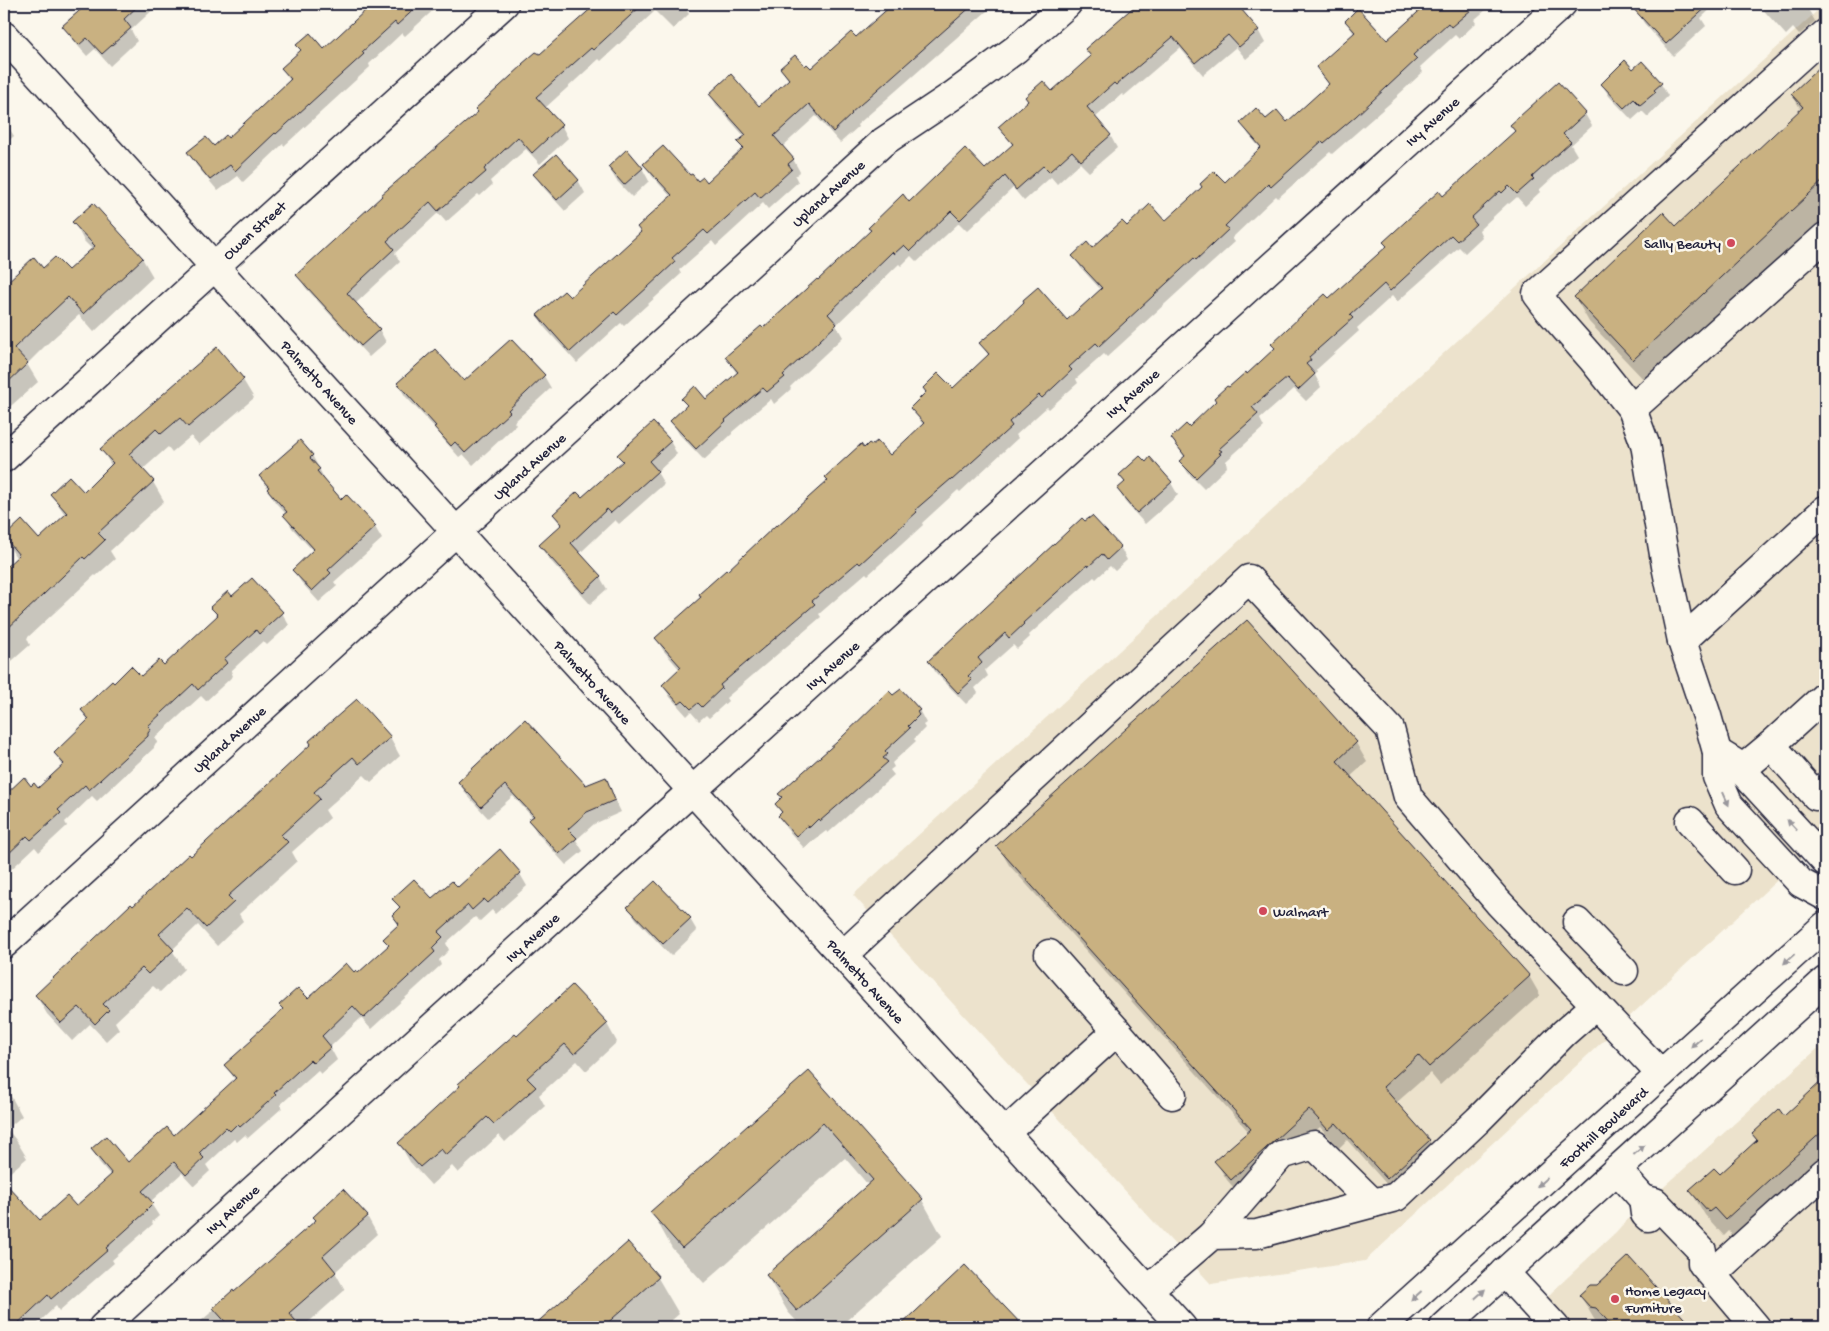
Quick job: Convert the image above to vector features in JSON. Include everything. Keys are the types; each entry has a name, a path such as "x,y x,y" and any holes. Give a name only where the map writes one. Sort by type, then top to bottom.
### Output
{"street":[{"name":"Owen Street","path":"4,458 504,4"},
{"name":"Upland Avenue","path":"4,944 883,142 952,96 1016,49 1067,4"},
{"name":"Ivy Avenue","path":"103,1327 1562,4"},
{"path":"1825,34 1538,294 1549,310 1593,360 1632,409 1645,444 1666,566 1682,641 1717,752 1717,777 1729,805 1801,883 1825,896"},
{"name":"Palmetto Avenue","path":"4,36 1182,1327"},
{"path":"1632,409 1825,237"},
{"path":"1682,641 1825,510"},
{"path":"843,955 1249,579 1390,729 1408,797 1498,902 1662,1074"},
{"path":"1742,770 1825,696"},
{"path":"1771,745 1816,796 1825,788"},
{"path":"1717,752 1735,763 1742,770 1825,861"},
{"path":"1690,821 1735,870"},
{"path":"1578,922 1624,971"},
{"name":"Foothill Boulevard","path":"1381,1327 1825,926"},
{"path":"1049,954 1172,1095"},
{"path":"1444,1327 1825,981"},
{"path":"1212,1236 1257,1234 1396,1197 1478,1120 1564,1033 1596,1006"},
{"path":"1005,1133 1116,1030"},
{"path":"1148,1290 1212,1236 1281,1155 1314,1145 1372,1203"},
{"path":"1618,1170 1643,1199 1655,1202 1702,1251 1707,1269 1756,1327"},
{"path":"1707,1269 1825,1172"},
{"path":"1504,1272 1555,1327"}],"shaded area":[{"path":"1817,11 1825,20 1825,836 1365,1261 1211,1284 853,895"},
{"path":"1825,1042 1825,1327 1702,1327 1694,1319 1701,1327 1520,1327 1552,1292 1624,1223"}],"building":[{"path":"87,4 140,4 124,19 131,28 102,54 87,38 79,45 62,26"},
{"path":"378,4 420,4 397,25 395,22 362,52 364,54 235,171 230,165 210,180 187,152 206,137 214,146 226,135 228,138 291,79 281,68 301,50 296,45 310,33 324,49 368,8 372,12 379,6"},
{"path":"596,4 643,4 593,50 591,48 536,97 562,125 532,153 518,137 484,169 486,172 438,211 430,202 387,241 394,249 347,293 380,329 361,346 296,275 381,195 478,112 475,109 522,64 536,52 540,54"},
{"path":"893,4 974,4 851,113 833,132 809,104 774,136 794,159 788,164 792,169 760,198 755,192 708,234 704,230 672,258 675,262 648,287 617,315 614,312 570,352 537,315 564,291 570,297 641,232 637,227 672,195 643,164 663,146 690,175 692,174 698,181 703,177 707,182 743,148 737,142 746,135 709,94 731,74 759,106 789,79 780,68 795,55 805,66 807,64 811,68 851,32 856,37"},
{"path":"1137,4 1241,4 1241,9 1259,30 1239,47 1228,35 1195,63 1173,37 1116,85 1114,83 1087,107 1111,135 1081,161 1072,151 1049,172 1043,166 1016,190 1005,176 960,220 951,211 910,251 904,245 894,254 892,252 828,314 837,324 783,375 785,377 767,392 763,388 725,420 696,449 670,421 687,405 681,399 695,386 706,399 738,372 725,357 761,326 763,328 818,280 871,230 868,228 903,194 909,202 965,148 985,169 1013,144 998,127 1028,101 1025,97 1043,81 1052,91 1091,56 1085,49"},
{"path":"1427,4 1478,4 1451,27 1448,23 1413,55 1417,59 1356,116 1324,143 1322,141 1271,187 1268,184 1225,226 1229,229 1196,260 1194,258 1099,346 1096,343 1069,367 1072,370 1042,398 1039,395 1009,422 1012,426 952,480 915,510 917,512 860,564 858,562 812,601 815,604 720,685 722,688 702,707 698,703 691,709 683,701 679,704 662,685 681,667 655,638 701,597 699,594 828,480 825,477 861,444 864,448 869,443 872,445 877,441 890,455 924,423 910,408 926,392 923,388 938,373 953,388 989,354 979,343 995,330 1038,287 1067,320 1102,288 1072,256 1087,242 1092,248 1122,221 1127,226 1150,204 1165,221 1202,187 1200,184 1214,171 1225,182 1261,147 1240,123 1256,108 1266,119 1277,110 1287,122 1329,84 1316,67 1355,32 1345,21 1358,8 1387,40"},
{"path":"1629,4 1710,4 1666,44"},
{"path":"1625,60 1633,69 1642,61 1662,83 1654,90 1656,92 1640,105 1634,99 1624,108 1601,84"},
{"path":"1825,62 1825,179 1633,360 1574,297 1663,212 1676,226 1803,107 1791,94"},
{"path":"1558,82 1586,113 1563,134 1571,142 1532,177 1534,179 1517,194 1509,186 1502,193 1500,191 1471,218 1476,224 1457,241 1451,235 1390,291 1384,284 1350,315 1353,318 1309,357 1311,360 1306,364 1315,374 1298,390 1287,378 1252,407 1258,414 1219,449 1222,451 1219,453 1221,454 1196,478 1179,461 1185,456 1171,438 1186,424 1189,427 1216,401 1214,398 1227,386 1229,387 1246,372 1247,374 1275,348 1271,344 1325,294 1329,298 1387,246 1383,242 1439,191 1443,196 1515,131 1510,125"},
{"path":"627,149 643,168 624,185 608,167"},
{"path":"556,154 579,180 557,200 533,174"},
{"path":"93,203 143,258 83,314 68,297 14,348 28,363 4,386 4,285 34,257 43,268 55,257 68,270 95,246 72,222"},
{"path":"511,339 545,375 508,410 510,412 465,453 455,442 451,446 434,427 436,426 397,383 435,349 464,381"},
{"path":"217,347 244,379 188,427 180,418 161,434 156,429 129,454 154,481 98,533 105,540 85,559 83,557 4,632 4,569 19,555 4,537 22,520 39,539 67,513 50,494 69,476 84,492 113,463 100,449"},
{"path":"653,422 671,441 649,461 658,471 611,513 607,509 571,543 601,576 583,593 539,545 562,524 553,514 577,492 582,497 623,461 617,455"},
{"path":"300,440 313,455 310,458 320,469 317,471 341,499 346,494 376,526 328,570 331,573 312,591 292,570 314,549 283,515 287,512 267,489 269,487 259,476"},
{"path":"1140,456 1146,462 1150,457 1172,482 1137,513 1117,489 1125,482 1119,475"},
{"path":"1092,516 1121,547 1107,560 1102,554 1088,567 1087,565 1009,638 1005,633 978,658 982,663 968,676 972,680 958,693 928,661 1082,518 1085,521"},
{"path":"252,578 283,612 259,634 256,630 224,659 227,663 198,690 193,684 148,726 151,729 148,736 89,790 85,785 58,810 61,813 31,840 27,836 4,858 4,796 24,777 31,786 34,783 38,788 64,764 54,753 89,719 81,710 112,681 114,683 131,666 141,676 159,660 164,665 218,615 210,607 228,591 232,596"},
{"name":"Walmart","path":"1247,620 1357,742 1337,761 1530,976 1429,1067 1418,1055 1383,1087 1430,1140 1387,1179 1336,1123 1328,1130 1309,1109 1231,1180 1214,1161 1251,1129 996,846"},
{"path":"901,689 920,710 917,712 919,715 908,726 910,728 885,751 888,754 883,758 888,762 820,821 818,819 796,836 778,816 782,812 775,804 782,797 778,794 837,742 889,691 893,695"},
{"path":"357,699 391,737 359,764 353,757 314,792 320,799 281,835 288,842 228,896 234,902 206,928 187,908 159,934 174,950 148,974 142,968 103,1004 109,1010 95,1024 79,1007 61,1023 35,995 131,904 133,906 189,854 191,856 311,744 309,741"},
{"path":"525,719 586,785 606,777 615,800 587,812 568,829 577,838 559,854 528,820 534,816 505,785 481,807 458,782"},
{"path":"500,849 521,873 488,903 484,899 472,910 468,905 438,932 443,937 432,948 435,952 364,1018 353,1006 322,1036 331,1047 313,1063 310,1060 274,1093 276,1095 240,1127 237,1124 230,1131 226,1127 199,1153 204,1158 186,1175 174,1162 142,1191 153,1203 147,1211 106,1248 108,1250 51,1299 48,1295 14,1327 4,1327 4,1182 40,1220 67,1196 76,1206 112,1174 91,1149 106,1136 128,1162 167,1127 174,1135 236,1078 224,1065 283,1009 279,1005 298,988 308,998 346,963 354,972 356,970 358,973 389,945 383,939 399,924 392,915 400,907 392,899 414,879 432,898 452,881 458,887"},
{"path":"655,881 691,918 663,944 627,907"},
{"path":"572,985 608,1023 574,1054 565,1044 527,1078 536,1087 494,1124 487,1117 446,1155 441,1149 420,1167 398,1143 460,1086 458,1084 515,1034 517,1036"},
{"path":"809,1071 923,1199 797,1311 766,1275 873,1180 823,1123 682,1248 650,1212"},
{"path":"1825,1078 1825,1129 1725,1220 1714,1208 1709,1212 1689,1190 1714,1168 1720,1174 1757,1140 1752,1134 1779,1109 1784,1116"},
{"path":"343,1189 368,1216 323,1256 336,1272 289,1313 301,1327 230,1327 213,1308 316,1220 313,1217"},
{"path":"628,1242 659,1277 603,1327 532,1327"},
{"path":"1628,1256 1692,1327 1613,1327 1596,1308 1590,1307 1579,1295 1590,1285 1597,1285"},
{"path":"965,1265 1024,1327 899,1327"}],"place":[{"name":"Sally Beauty","path":"1731,243"},
{"name":"Walmart","path":"1263,911"},
{"name":"Home Legacy Furniture","path":"1615,1299"}]}
